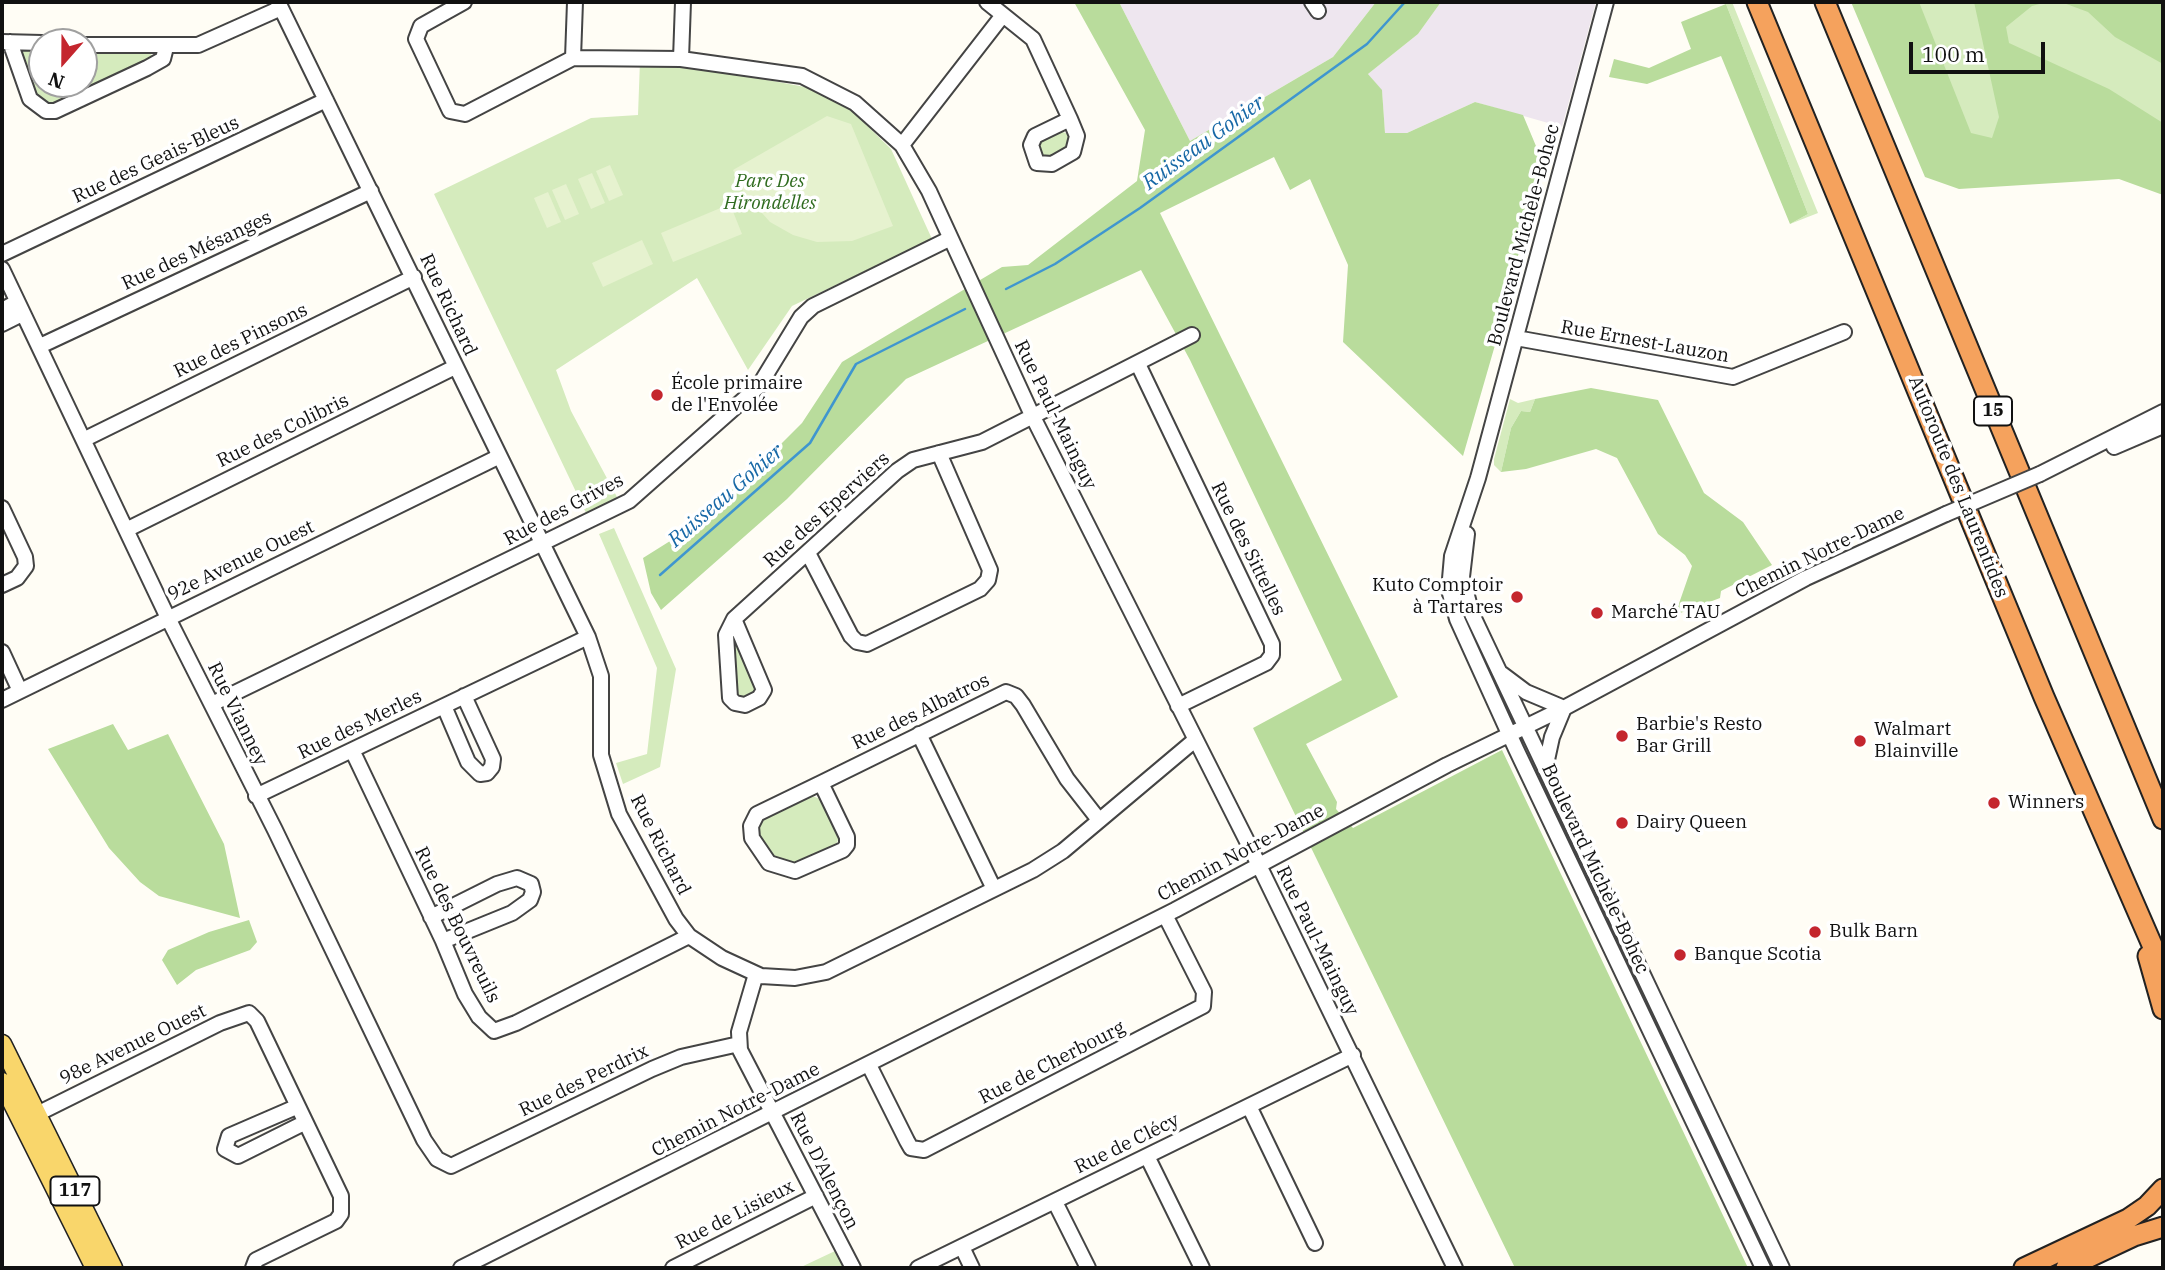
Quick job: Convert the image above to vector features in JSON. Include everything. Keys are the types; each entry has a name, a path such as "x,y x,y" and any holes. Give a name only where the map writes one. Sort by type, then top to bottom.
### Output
{"highway":[{"name":"Autoroute des Laurentides","path":"1757,2 2137,915 2163,970"},
{"name":"15","path":"1825,2 2163,819"},
{"path":"2137,915 2163,1009"},
{"path":"2024,1268 2128,1219 2147,1206 2163,1189"},
{"path":"2066,1268 2134,1236 2163,1227"}],"main road":[{"name":"117","path":"2,1044 29,1118 95,1268"},
{"name":"117","path":"2,1082 29,1118 113,1268"}],"street":[{"name":"Rue Paul-Mainguy","path":"464,2 421,26 416,39 450,111 465,114 573,58 681,59 802,76 855,103 902,145 929,191 1032,415 1353,1055 1455,1268"},
{"path":"573,58 575,2"},
{"path":"681,59 683,2"},
{"path":"987,2 1033,39 1070,119"},
{"name":"Boulevard Michèle-Bohec","path":"1606,2 1478,478 1450,561 1449,590 1457,619 1763,1268"},
{"path":"98,45 198,46 279,5"},
{"name":"Rue Richard","path":"279,5 588,637 601,676 601,755 619,814 679,925 689,936 722,958 756,974 789,979 826,972 994,889 1063,851 1195,740"},
{"path":"902,145 1003,15"},
{"path":"28,43 6,42 30,99 46,111 55,111 147,68 163,59 166,47"},
{"name":"Rue des Geais-Bleus","path":"2,254 326,100"},
{"name":"Rue des Mésanges","path":"40,346 370,191"},
{"name":"Rue des Grives","path":"212,704 629,501 759,386 801,317 813,306 950,239"},
{"name":"Rue Vianney","path":"2,269 424,1140 437,1159 451,1166"},
{"name":"Rue des Pinsons","path":"85,439 414,277"},
{"path":"2,310 20,308"},
{"path":"2,324 20,308"},
{"name":"Rue Ernest-Lauzon","path":"1516,338 1733,377 1844,332"},
{"name":"Rue des Eperviers","path":"734,619 897,471 913,460 982,442 1192,335"},
{"name":"Rue des Sittelles","path":"1138,364 1272,644 1272,655 1266,663 1178,706"},
{"name":"Rue des Colibris","path":"128,530 455,367"},
{"name":"Chemin Notre-Dame","path":"2040,474 2163,412"},
{"name":"Chemin Notre-Dame","path":"461,1268 1166,915 1564,708 1806,578 1946,514 2163,426"},
{"path":"808,553 851,636 857,642 867,644 980,589 988,580 990,570 939,453"},
{"name":"92e Avenue Ouest","path":"2,700 498,457"},
{"name":"Boulevard Michèle-Bohec","path":"1478,478 1463,552 1462,577 1469,607 1782,1268"},
{"path":"2,508 25,557 26,566 17,578 2,585"},
{"path":"734,619 764,690 760,698 745,705 735,703 730,698 726,635 734,619"},
{"name":"Rue des Merles","path":"256,796 588,637"},
{"path":"2,653 20,691"},
{"path":"1498,671 1526,692 1564,708 1552,737 1545,769"},
{"name":"Rue des Albatros","path":"821,783 847,837 847,845 843,850 795,871 769,863 752,838 751,826 757,814 1006,692 1016,696 1068,779 1100,820"},
{"name":"Rue des Merles","path":"444,706 468,762 480,774 487,773 492,767 493,759 464,696"},
{"path":"919,734 994,889"},
{"name":"Rue des Bouvreuils","path":"352,750 443,941 465,994 479,1017 494,1031 528,1017 689,936"},
{"path":"431,917 497,884 517,878 531,884 533,892 530,900 512,913 443,941"},
{"name":"Rue de Cherbourg","path":"869,1065 911,1148 929,1148 1203,1006 1204,992 1166,915"},
{"path":"739,1044 740,1027 756,974"},
{"name":"98e Avenue Ouest","path":"29,1118 220,1023 248,1013 257,1021 296,1107"},
{"name":"Rue des Perdrix","path":"451,1166 652,1069 681,1057 739,1044"},
{"name":"Rue D'Alençon","path":"739,1044 853,1268"},
{"name":"Rue de Clécy","path":"918,1268 1353,1055"},
{"path":"1249,1105 1315,1243"},
{"path":"253,1268 256,1260 336,1221 341,1214 341,1196 296,1107 229,1136 225,1149 238,1156 304,1124"},
{"path":"1147,1156 1202,1268"},
{"name":"Rue de Lisieux","path":"673,1268 816,1196"},
{"path":"1055,1202 1088,1268"},
{"path":"962,1247 972,1268"}],"shaded area":[{"path":"1119,2 1376,2 1333,57 1190,141"},
{"path":"1441,2 1596,2 1562,127 1475,102 1407,133 1385,133 1382,91 1368,74 1418,34"}],"green space":[{"path":"1074,2 1119,2 1190,141 1333,57 1376,2 1441,2 1418,34 1368,74 1382,90 1385,133 1407,133 1475,102 1523,115 1541,158 1506,307 1463,456 1343,342 1348,265 1310,179 1290,190 1274,157 1160,213 1398,697 1306,744 1337,802 1336,809 1353,828 1502,750 1748,1268 1515,1268 1253,728 1342,680 1190,360 1141,270 906,379 787,499 661,610 651,593 643,558 686,531 772,453 802,423 842,362 1002,267 1028,265 1137,181 1145,130"},
{"path":"1732,2 1818,213 1790,224 1808,214 1726,4"},
{"path":"1851,2 1919,2 1971,133 1992,138 1999,117 1974,2 2047,2 2032,6 2006,27 2009,43 2109,89 2163,123 2163,195 2119,179 1959,189 1925,177"},
{"path":"1865,2 2163,2 2163,160 1928,144"},
{"path":"2061,2 2163,2 2163,64 2115,37 2088,12"},
{"path":"1726,4 1808,214 1790,224 1721,56 1647,84 1609,77 1614,59 1649,68 1691,49 1681,22"},
{"path":"28,47 28,77 19,50"},
{"path":"98,50 147,52 152,55 151,59 98,86"},
{"name":"Parc Des Hirondelles","path":"640,61 682,64 805,87 851,110 891,149 932,239 792,306 748,370 697,278 556,370 571,411 617,497 587,515 434,194 591,118 638,115"},
{"path":"39,98 73,98 55,107 46,105"},
{"path":"827,116 851,124 893,226 852,241 817,242 793,235 770,222 744,193 733,170"},
{"path":"1060,131 1071,135 1067,150 1043,160 1037,141"},
{"path":"610,165 623,195 609,201 596,171"},
{"path":"592,173 605,203 591,209 578,179"},
{"path":"566,184 579,214 565,220 552,190"},
{"path":"548,192 561,222 547,228 534,198"},
{"path":"730,204 742,234 673,262 661,233"},
{"path":"642,240 653,264 603,287 592,263"},
{"path":"1591,388 1658,400 1704,493 1743,522 1772,565 1721,591 1720,598 1675,615 1692,566 1685,555 1658,534 1617,458 1596,449 1526,469 1501,472 1511,428 1521,411 1530,412 1535,399"},
{"path":"1510,399 1518,403 1535,399 1530,412 1521,411 1511,428 1501,472 1494,465 1494,459"},
{"path":"614,528 676,669 660,767 623,784 616,763 647,754 657,668 599,534"},
{"path":"732,634 757,691 744,700 737,698"},
{"path":"113,724 128,750 168,734 224,844 240,918 159,896 140,882 109,848 48,749"},
{"path":"810,795 820,799 839,837 835,848 798,866 772,861 755,831 757,822"},
{"path":"249,920 257,942 250,950 196,970 177,985 162,960 168,950 209,932"},
{"path":"835,1251 843,1268 799,1268"}],"waterway":[{"name":"Ruisseau Gohier","path":"1006,289 1055,264 1140,208 1367,44 1405,2"},
{"name":"Ruisseau Gohier","path":"660,575 810,443 856,364 965,309"}],"place":[{"name":"École primaire de l'Envolée","path":"657,395"},
{"name":"Kuto Comptoir à Tartares","path":"1517,597"},
{"name":"Marché TAU","path":"1597,613"},
{"name":"Barbie's Resto Bar Grill","path":"1622,736"},
{"name":"Walmart Blainville","path":"1860,741"},
{"name":"Winners","path":"1994,803"},
{"name":"Dairy Queen","path":"1622,823"},
{"name":"Bulk Barn","path":"1815,932"},
{"name":"Banque Scotia","path":"1680,955"}]}
